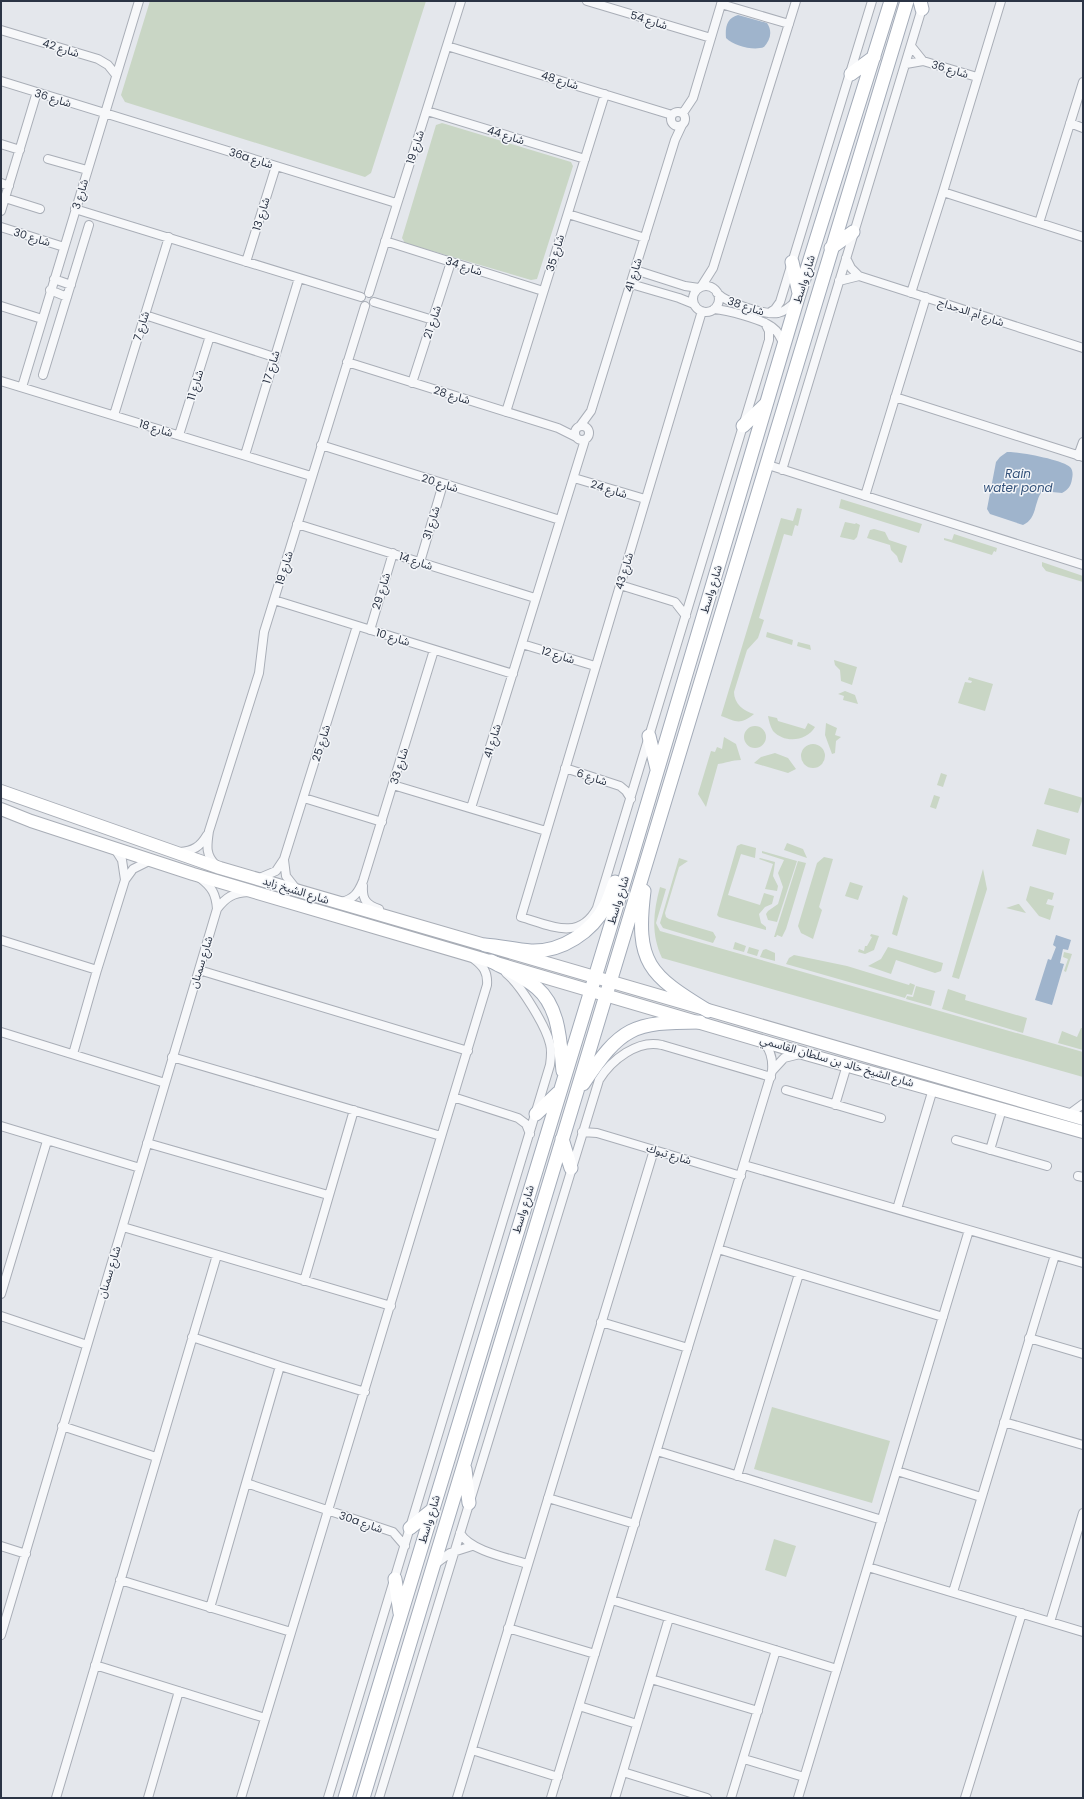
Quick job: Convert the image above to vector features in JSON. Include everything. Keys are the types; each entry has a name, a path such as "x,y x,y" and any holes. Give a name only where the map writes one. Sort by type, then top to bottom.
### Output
{"main road":[{"name":"شارع واسط","path":"345,1798 559,1091 631,859 798,298 891,1"},
{"name":"شارع واسط","path":"363,1798 906,1"},
{"path":"850,74 874,57"},
{"path":"832,248 853,232"},
{"path":"792,262 798,298"},
{"path":"743,426 767,403"},
{"path":"649,736 657,769"},
{"name":"شارع الشيخ زايد","path":"1,791 220,868 594,977"},
{"name":"شارع الشيخ زايد","path":"1,809 115,849 193,874 590,990"},
{"path":"485,945 505,946 530,951 554,948 579,936 606,904 615,881 631,859"},
{"path":"644,871 646,880 641,936 650,963 667,985 704,1016"},
{"path":"491,961 531,983 548,1001 555,1016 559,1033 564,1076"},
{"name":"شارع الشيخ خالد بن سلطان القاسمي","path":"594,977 610,981 704,1016 761,1040 1002,1109 1082,1130"},
{"name":"شارع الشيخ خالد بن سلطان القاسمي","path":"590,990 606,995 704,1016 1083,1119"},
{"path":"575,1097 603,1055 621,1036 635,1029 658,1023 704,1016"},
{"path":"536,1114 559,1091"},
{"path":"562,1139 571,1168"},
{"path":"451,1510 449,1488 467,1426 464,1422 458,1425"},
{"path":"465,1464 469,1503"},
{"path":"410,1528 432,1512"},
{"path":"395,1579 400,1617"},
{"path":"405,1660 398,1660 396,1657 412,1605 412,1596 409,1587"}],"street":[{"name":"شارع 3","path":"22,387 50,290 139,1"},
{"name":"شارع 19","path":"369,293 461,1"},
{"name":"شارع 54","path":"587,1 711,38"},
{"path":"694,304 693,297 713,268 796,1"},
{"path":"769,313 779,305 872,1"},
{"path":"911,293 1001,1"},
{"path":"683,113 693,98 722,3 789,24"},
{"path":"782,470 853,232 906,64 922,4"},
{"name":"شارع 42","path":"1,30 98,59 108,65 116,75"},
{"name":"شارع 48","path":"447,46 672,115"},
{"name":"شارع 36","path":"911,46 923,61"},
{"name":"شارع 36","path":"906,64 923,61 978,77"},
{"name":"شارع 36","path":"1,81 105,114"},
{"path":"1039,223 1083,82"},
{"path":"1,211 5,198 5,185 20,150 37,92"},
{"name":"شارع 35","path":"506,412 605,94"},
{"name":"شارع 44","path":"427,110 585,159"},
{"path":"677,112 683,113 686,119 678,125 671,120 672,115 677,112"},
{"name":"36a شارع","path":"105,114 396,204"},
{"path":"1070,123 1083,128"},
{"name":"شارع 41","path":"589,431 591,411 675,140 678,125"},
{"path":"1,144 20,150"},
{"path":"48,159 87,170"},
{"name":"شارع 13","path":"246,262 276,166"},
{"path":"943,192 1083,237"},
{"path":"5,198 40,209"},
{"path":"75,209 361,297"},
{"path":"568,214 645,238"},
{"path":"43,375 89,225"},
{"name":"شارع 30","path":"1,228 64,247"},
{"name":"شارع 7","path":"114,415 169,237"},
{"name":"شارع 34","path":"385,241 543,291"},
{"path":"846,258 851,268 860,276"},
{"name":"شارع 21","path":"412,383 451,262"},
{"path":"631,284 679,298 694,304 697,308 706,312 714,309 718,302 713,280 713,268"},
{"path":"635,270 685,286 700,288 706,286 716,292"},
{"path":"839,281 860,276"},
{"name":"شارع أم الدحداح","path":"860,276 1083,348"},
{"name":"شارع 17","path":"245,455 299,278"},
{"path":"54,279 71,285"},
{"path":"50,290 67,297"},
{"name":"شارع 38","path":"716,292 730,302 769,313 783,312 798,298"},
{"path":"364,293 369,293 374,296 374,302 371,306 365,306 362,303 361,297 364,293"},
{"path":"865,496 926,297"},
{"path":"374,302 433,320"},
{"path":"1,306 42,318"},
{"name":"شارع 19","path":"209,831 259,673 262,638 311,476 365,306"},
{"name":"شارع 38","path":"714,309 766,323 777,332 785,345"},
{"name":"شارع 43","path":"595,918 581,926 568,930 521,917 702,311"},
{"path":"145,315 274,357"},
{"path":"595,918 769,340 770,331 766,323"},
{"name":"شارع 11","path":"179,435 210,336"},
{"name":"شارع 28","path":"347,362 558,428 580,439"},
{"name":"شارع 18","path":"1,381 311,476"},
{"path":"895,398 1081,456 1083,442"},
{"name":"شارع 41","path":"578,427 591,411"},
{"path":"578,427 586,427 589,431 589,437 580,439 575,434 578,427"},
{"name":"شارع 28","path":"558,428 578,427"},
{"name":"شارع 41","path":"471,808 535,598 580,458 580,439"},
{"name":"شارع 20","path":"321,445 560,520"},
{"path":"766,464 1083,565"},
{"name":"شارع 24","path":"574,478 645,499"},
{"name":"شارع 31","path":"420,562 443,484"},
{"name":"شارع 14","path":"297,524 535,598"},
{"name":"شارع 29","path":"370,630 393,553"},
{"path":"620,585 676,602 692,597"},
{"name":"شارع 10","path":"274,600 513,674"},
{"path":"676,602 686,616"},
{"name":"شارع 25","path":"257,879 276,872 284,859 357,626"},
{"name":"شارع 12","path":"522,644 595,666"},
{"name":"شارع 33","path":"338,903 354,897 364,881 434,650"},
{"name":"شارع 6","path":"565,768 620,786 626,791 631,799"},
{"name":"شارع 6","path":"620,786 629,784 636,780"},
{"path":"394,785 546,831"},
{"path":"304,798 382,822"},
{"path":"176,853 198,847 203,842 209,831"},
{"path":"209,831 207,846 208,854 212,861 220,868"},
{"path":"73,1054 125,880 124,866 115,849"},
{"name":"شارع 25","path":"284,859 286,876 298,891"},
{"path":"125,880 138,865 151,860"},
{"name":"شارع سمنان","path":"193,874 213,890 217,909"},
{"name":"شارع 33","path":"364,881 363,896 366,902 382,909 395,919"},
{"name":"شارع سمنان","path":"1,1635 217,909 230,895 252,891"},
{"path":"1,940 97,970"},
{"path":"241,1798 468,1051 488,980 485,970 469,954"},
{"path":"328,1798 406,1546 410,1528 550,1065 550,1043 544,1030 516,983 491,961"},
{"path":"199,970 468,1051"},
{"path":"1,1032 165,1083"},
{"path":"551,1798 772,1074 772,1056 770,1050 761,1040"},
{"path":"379,1798 595,1088 604,1072 617,1060 632,1050 651,1044 662,1045 772,1074"},
{"path":"772,1074 784,1058 791,1055 806,1054"},
{"path":"172,1058 441,1136"},
{"path":"835,1105 847,1065"},
{"path":"897,1209 933,1089"},
{"path":"786,1090 881,1118"},
{"path":"453,1097 518,1118 526,1124 530,1134"},
{"path":"1068,1115 1083,1104"},
{"path":"990,1150 1002,1109"},
{"path":"304,1281 354,1110"},
{"path":"518,1118 536,1114"},
{"path":"586,1118 593,1129 598,1133"},
{"path":"1,1126 140,1168"},
{"name":"شارع تبوك","path":"582,1132 598,1133 740,1176"},
{"path":"956,1140 1047,1166"},
{"path":"1,1294 47,1141"},
{"path":"147,1143 328,1195"},
{"path":"456,1798 472,1750 654,1150"},
{"path":"744,1165 1083,1263"},
{"path":"123,1227 391,1306"},
{"path":"799,1798 804,1777 969,1230"},
{"path":"718,1249 943,1317"},
{"path":"56,1798 217,1255"},
{"path":"953,1592 1055,1255"},
{"path":"737,1476 799,1274"},
{"path":"1,1316 87,1344"},
{"path":"601,1322 688,1348"},
{"path":"192,1337 365,1392"},
{"path":"1029,1338 1083,1354"},
{"path":"210,1608 280,1366"},
{"path":"1004,1422 1083,1446"},
{"path":"62,1426 156,1457"},
{"path":"657,1451 882,1520"},
{"path":"897,1471 981,1497"},
{"name":"30a شارع","path":"246,1483 393,1532 406,1546"},
{"path":"548,1498 635,1524"},
{"path":"1050,1622 1083,1513"},
{"name":"30a شارع","path":"393,1532 410,1528"},
{"path":"460,1533 472,1546 528,1564"},
{"path":"1,1546 26,1554"},
{"path":"433,1566 455,1551 472,1546"},
{"path":"868,1567 1083,1632"},
{"path":"120,1580 291,1632"},
{"path":"612,1600 837,1669"},
{"path":"965,1798 1022,1613"},
{"path":"615,1798 669,1618"},
{"path":"508,1628 595,1654"},
{"path":"732,1798 776,1650"},
{"path":"95,1665 265,1718"},
{"path":"651,1679 758,1711"},
{"path":"148,1798 180,1691"},
{"path":"579,1706 637,1724"},
{"path":"472,1750 558,1777"},
{"path":"744,1759 804,1777"},
{"path":"623,1772 707,1798"}],"green space":[{"path":"150,1 426,1 371,173 365,177 125,102 121,95"},
{"path":"442,123 571,162 573,166 537,279 531,280 405,243 402,238 436,125"},
{"path":"841,499 922,524 919,533 839,508"},
{"path":"797,508 802,509 798,526 795,525 792,536 784,534 759,618 764,620 758,638 747,650 734,692 734,696 740,706 754,714 745,720 734,721 721,716 781,518 793,521"},
{"path":"845,522 860,525 857,537 854,540 840,537"},
{"path":"874,529 885,532 889,540 907,546 902,563 899,562 897,556 891,550 890,545 867,538 870,530"},
{"path":"954,534 997,548 996,552 994,551 992,555 944,540 944,538 952,540"},
{"path":"1042,562 1083,576 1083,582 1046,571 1042,566"},
{"path":"767,632 793,640 792,645 766,637"},
{"path":"798,642 810,645 811,650 797,646"},
{"path":"834,660 857,667 852,685 841,681 840,670 835,665"},
{"path":"969,677 993,684 985,711 958,703 965,682 971,683 972,681 968,680"},
{"path":"845,691 855,695 858,704 843,700 844,696 838,694"},
{"path":"768,716 777,718 778,721 805,729 808,723 815,727 811,732 801,738 784,738 773,731"},
{"path":"826,723 837,728 835,735 841,737 836,741 835,753 832,754 825,735"},
{"path":"755,726 763,729 766,737 763,745 755,748 747,745 744,737 747,729"},
{"path":"724,737 736,744 741,760 718,764 706,807 698,794 711,751 715,752 717,747 722,749"},
{"path":"813,744 818,745 824,751 824,761 818,767 813,768 808,767 802,761 801,756 802,751 808,745"},
{"path":"775,753 788,758 796,769 788,773 754,763 761,757"},
{"path":"941,773 947,775 943,787 937,785"},
{"path":"1049,788 1083,798 1078,813 1044,804"},
{"path":"934,795 940,797 936,809 930,807"},
{"path":"1037,829 1070,839 1066,855 1032,846"},
{"path":"787,843 803,849 807,858 784,850"},
{"path":"741,844 756,848 755,858 741,854 728,895 760,905 764,893 774,896 772,904 765,907 759,914 761,923 766,927 766,930 719,917 717,915 737,846"},
{"path":"762,851 797,861 777,922 768,920 766,914 778,904 783,887 778,873 784,860 762,853"},
{"path":"824,857 833,859 819,907 822,910 813,939 801,933 798,926 817,863"},
{"path":"679,858 688,861 679,867 665,913 666,917 713,932 716,937 713,943 663,928 660,923"},
{"path":"759,859 775,862 773,876 778,886 777,891 765,889 773,864"},
{"path":"798,861 806,863 786,929 782,937 777,935 774,937"},
{"path":"983,869 987,889 959,979 952,977"},
{"path":"850,882 863,886 858,900 845,896"},
{"path":"1030,886 1054,893 1052,900 1048,899 1046,904 1054,906 1050,920 1039,916 1026,900"},
{"path":"660,887 666,889 656,923 660,931 1083,1052 1083,1077 662,958 658,949 654,923"},
{"path":"903,895 908,898 897,936 892,934"},
{"path":"1019,904 1026,913 1006,908"},
{"path":"871,934 879,936 874,950 865,954 858,952 859,949 864,951 865,946 867,946 872,937 870,936"},
{"path":"735,942 746,946 744,952 733,949"},
{"path":"749,947 759,950 757,956 747,953"},
{"path":"888,947 943,963 941,971 935,973 896,960 891,974 868,966 881,959"},
{"path":"766,949 775,953 775,961 760,957 763,950"},
{"path":"1064,952 1072,954 1066,972 1064,971 1068,959 1063,957"},
{"path":"794,955 847,966 909,985 910,983 915,985 912,995 907,994 905,998 786,964 789,958"},
{"path":"916,986 935,991 931,1006 906,999 907,996 913,997"},
{"path":"948,989 966,995 965,1000 1027,1018 1023,1033 942,1009"},
{"path":"1081,1028 1083,1028 1083,1050 1058,1043 1062,1031 1077,1037"},
{"path":"772,1407 890,1441 872,1503 754,1469"},
{"path":"774,1539 796,1546 786,1577 765,1570"}],"water":[{"path":"738,15 767,23 770,30 770,36 764,47 744,47 726,38 726,30 729,21 734,16"},
{"name":"Rain water pond","path":"1007,452 1030,454 1050,459 1066,464 1072,471 1073,476 1069,488 1062,493 1042,491 1039,495 1031,519 1023,525 990,514 987,509 996,462"},
{"path":"1056,935 1071,940 1068,950 1063,949 1060,963 1064,964 1052,1005 1035,1000 1048,959 1051,960 1056,947 1053,945"}]}
